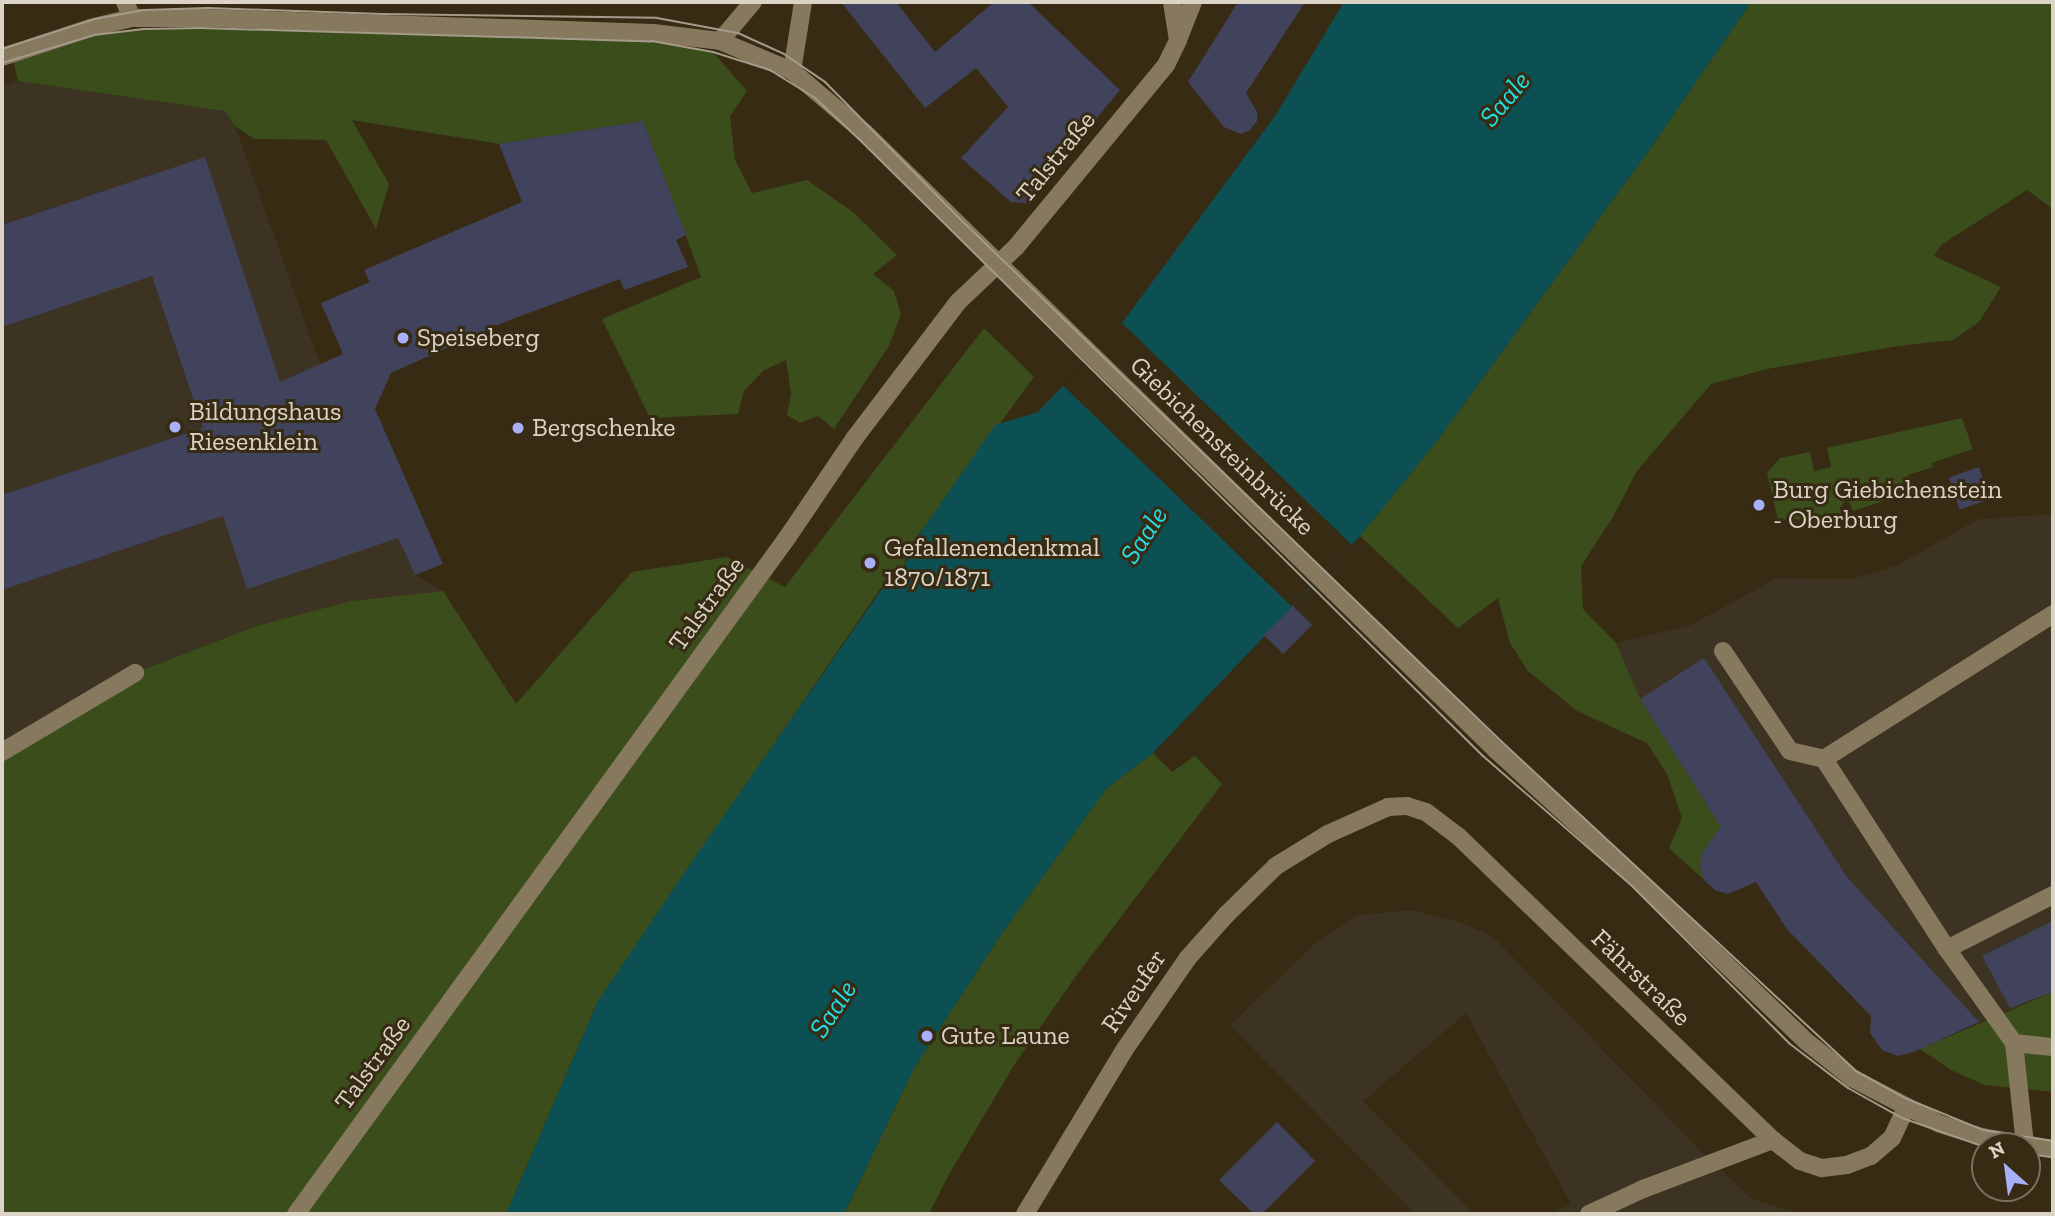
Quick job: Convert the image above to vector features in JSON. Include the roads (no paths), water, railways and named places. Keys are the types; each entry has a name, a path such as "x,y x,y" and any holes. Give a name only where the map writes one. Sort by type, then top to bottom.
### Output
{"street":[{"path":"720,41 753,2"},
{"path":"792,71 803,2"},
{"path":"1172,2 1178,40"},
{"name":"Talstraße","path":"296,1214 788,538 854,439 958,302 1016,247 1166,65 1193,2"},
{"name":"Giebichensteinbrücke","path":"2,57 90,28 128,10 617,31 720,41 792,71 864,132 1496,750 1638,880 1807,1042 1852,1078 1906,1108"},
{"path":"1824,759 2053,614"},
{"path":"1723,650 1790,751 1824,759 1947,949 2014,1044 2024,1132"},
{"path":"2,752 135,673"},
{"name":"Fährstraße","path":"1328,834 1388,807 1407,806 1426,811 1458,836 1773,1140 1800,1161 1822,1168 1847,1165 1871,1156 1892,1138 1906,1108"},
{"name":"Riveufer","path":"1025,1214 1125,1049 1187,959 1276,866 1328,834"},
{"path":"1947,949 2053,895"},
{"path":"2014,1044 2053,1047"},
{"path":"1906,1108 1940,1124 1971,1134"},
{"path":"1589,1214 1643,1189 1773,1140"}],"water":[{"name":"Saale","path":"1344,2 1751,2 1652,146 1437,441 1360,536 1153,753 1106,789 1000,936 914,1068 844,1214 506,1214 598,1001 695,857 884,586 904,568 912,545 995,425 1038,412 1122,323 1275,116"}],"tram line":[{"path":"2,49 95,19 144,10 208,8 382,14 657,18 738,33 784,54 825,82 958,217 1502,742 1856,1071 1905,1098 1983,1130 2053,1141"},
{"path":"2,63 94,35 144,29 201,28 652,41 713,52 770,70 815,98 861,141 1483,756 1633,887 1790,1044 1848,1088 1902,1118 1971,1142"},
{"path":"2041,1156 2053,1157"}],"place":[{"name":"Speiseberg","path":"403,338"},
{"name":"Bildungshaus Riesenklein","path":"175,427"},
{"name":"Bergschenke","path":"518,428"},
{"name":"Burg Giebichenstein - Oberburg","path":"1759,505"},
{"name":"Gefallenendenkmal 1870/1871","path":"870,563"},
{"name":"Gute Laune","path":"927,1036"}]}
